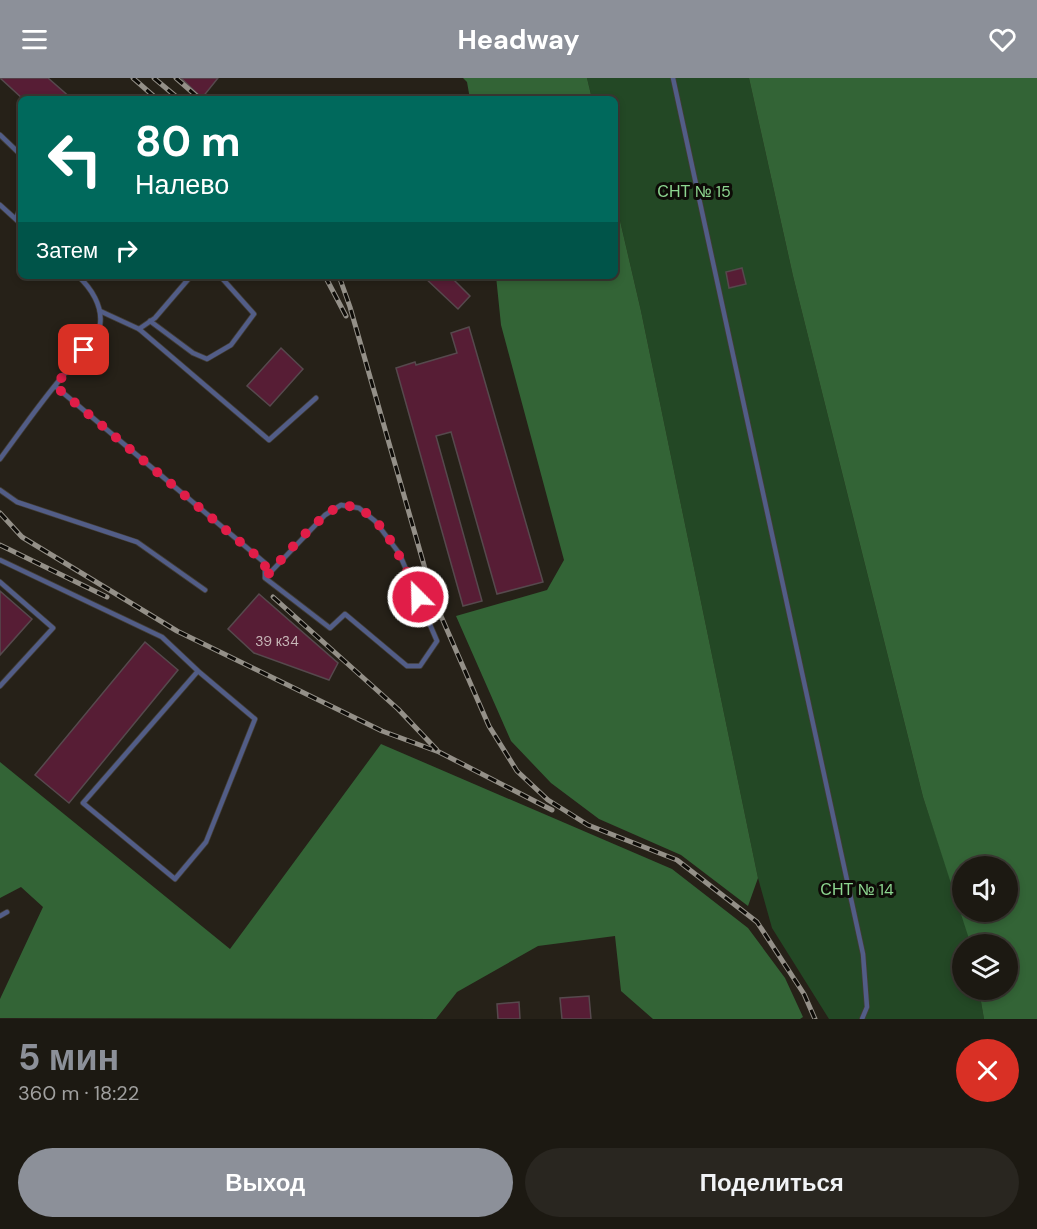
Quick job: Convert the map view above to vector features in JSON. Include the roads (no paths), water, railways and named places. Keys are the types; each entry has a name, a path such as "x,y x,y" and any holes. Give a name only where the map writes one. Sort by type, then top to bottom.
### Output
{"lane":[{"path":"673,78 863,954 867,1007 862,1019"},
{"path":"0,135 18,152"},
{"path":"0,205 16,219 18,214"},
{"path":"0,459 96,336 100,326 100,311 90,287 81,279"},
{"path":"139,329 155,318 188,279"},
{"path":"150,321 193,353 207,359 231,345 254,315 223,279"},
{"path":"100,311 139,329 269,440 316,398"},
{"path":"55,386 265,563 265,578"},
{"path":"0,490 17,502 137,542 205,590"},
{"path":"341,505 359,508 375,521 399,553 437,641 420,666 407,666 345,614 330,628 265,578 325,515 341,505"},
{"path":"0,560 162,637 255,719 206,842 175,879 83,803 198,671"},
{"path":"0,582 53,628 0,686"},
{"path":"0,916 7,912"}],"railway":[{"path":"133,78 154,96"},
{"path":"154,78 175,96"},
{"path":"176,78 197,96"},
{"path":"327,279 346,316"},
{"path":"340,279 434,600 489,726 517,771 548,800 588,825 677,860 757,922 804,994 815,1019"},
{"path":"0,513 22,537 177,631 382,731 439,752 552,810"},
{"path":"0,545 107,597"},
{"path":"273,597 398,709 437,750"}],"park label":[{"name":"СНТ № 15","path":"694,191"},
{"name":"СНТ № 14","path":"857,889"}]}
